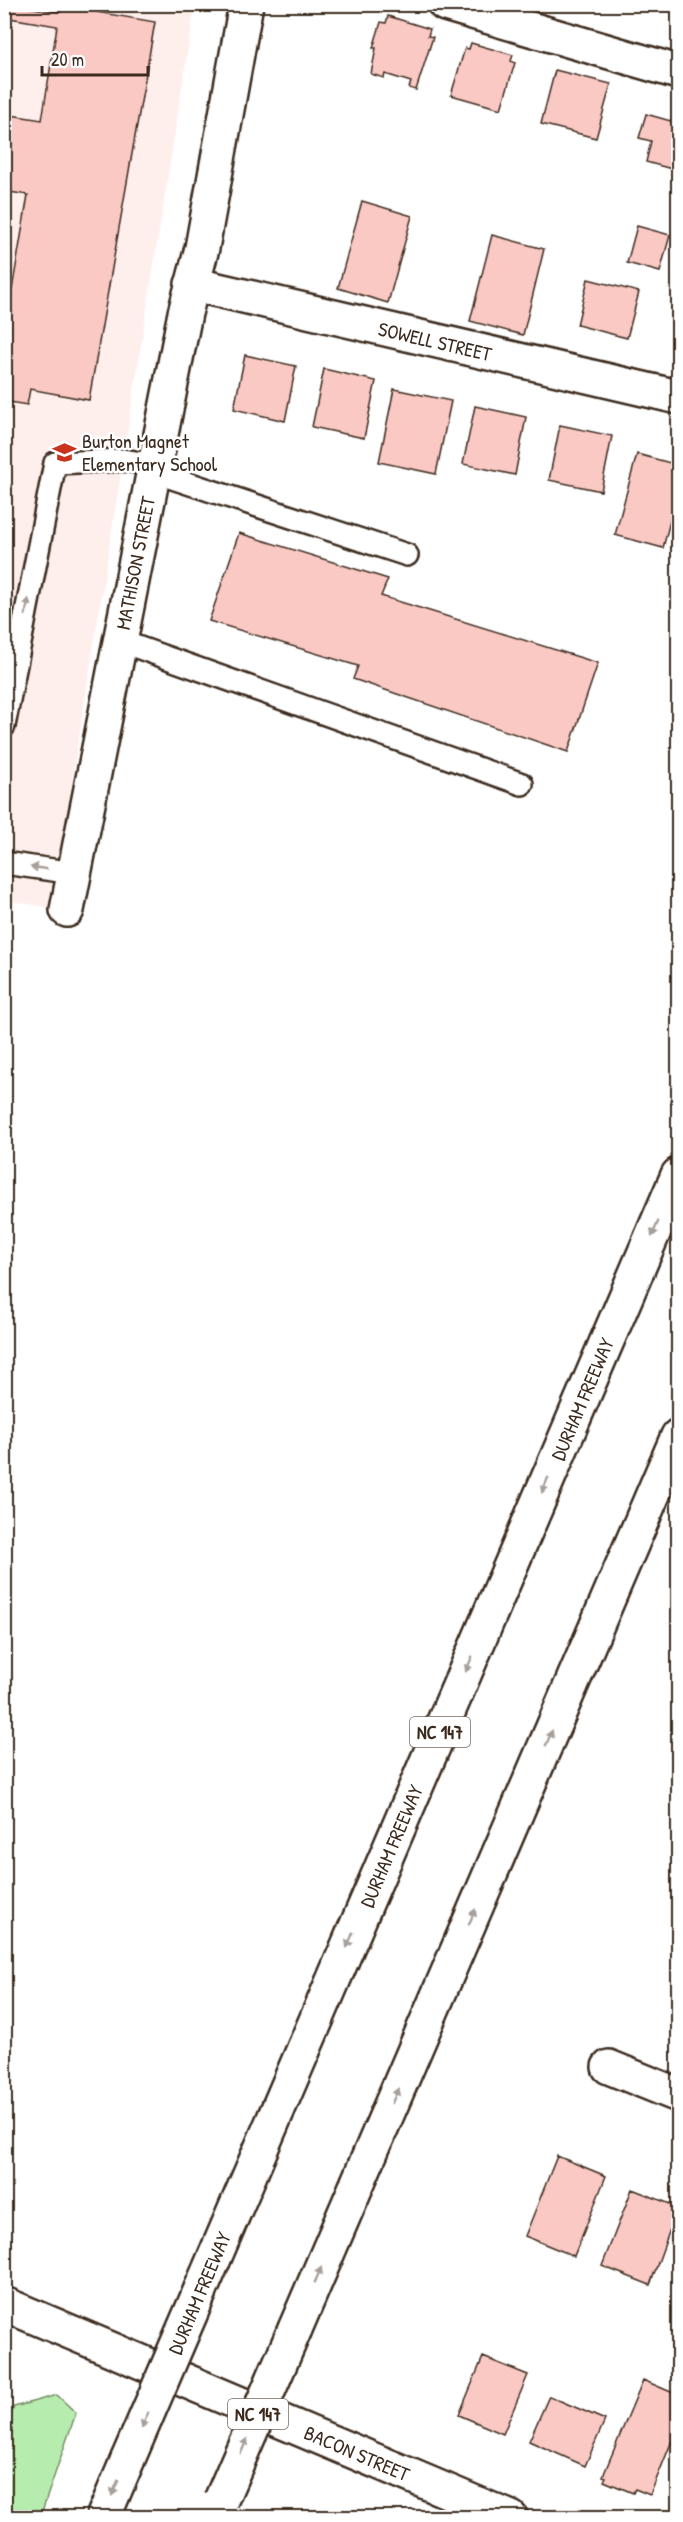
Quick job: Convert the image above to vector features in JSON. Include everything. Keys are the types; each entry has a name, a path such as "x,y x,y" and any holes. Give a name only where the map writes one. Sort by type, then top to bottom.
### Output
{"main road":[{"name":"MATHISON STREET","path":"67,910 154,468 192,284 202,248 246,4"},
{"path":"445,4 678,72"},
{"name":"SOWELL STREET","path":"192,284 678,397"},
{"name":"DURHAM FREEWAY","path":"103,2517 678,1175"},
{"name":"NC 147","path":"218,2509 678,1436"},
{"path":"609,2067 678,2095"},
{"name":"BACON STREET","path":"6,2308 511,2517"}],"lane":[{"path":"4,726 55,463 123,460 154,468 407,555"},
{"path":"120,641 522,784"},
{"path":"4,863 74,873"}],"shaded area":[{"name":"Burton Magnet Elementary School","path":"4,5 195,5 52,908 5,900"}],"green space":[{"path":"57,2395 76,2413 40,2517 5,2517 5,2427 14,2407"}],"building":[{"path":"4,4 61,12 62,4 97,4 96,12 155,22 89,400 30,389 27,405 4,401 4,331 7,314 4,314 4,289 12,290 28,195 4,191 4,114 42,120 57,26 4,17"},
{"path":"388,16 430,29 428,36 433,37 416,90 409,88 411,82 385,74 384,78 371,74 376,48 373,48 381,22 386,23"},
{"path":"471,43 513,55 511,61 515,63 501,109 451,95 465,48 469,49"},
{"path":"555,70 611,84 596,138 541,124"},
{"path":"646,114 678,123 678,146 672,169 646,162 651,141 639,138"},
{"path":"362,201 412,216 388,303 338,288"},
{"path":"637,226 670,235 660,272 627,263"},
{"path":"492,235 544,249 523,335 470,321"},
{"path":"588,279 639,292 627,338 577,325"},
{"path":"245,355 296,366 285,421 234,409"},
{"path":"324,369 376,381 364,438 312,427"},
{"path":"394,389 451,401 436,474 379,462"},
{"path":"475,406 526,417 515,475 463,464"},
{"path":"560,425 612,436 601,491 549,480"},
{"path":"637,454 678,465 678,490 663,548 615,535"},
{"path":"239,533 388,579 381,596 598,663 568,752 353,679 358,666 209,621"},
{"path":"557,2156 606,2176 574,2256 525,2236"},
{"path":"632,2189 678,2207 650,2285 602,2266"},
{"path":"483,2357 528,2375 503,2434 459,2415"},
{"path":"643,2380 678,2395 678,2426 650,2495 635,2489 633,2493 604,2481 606,2477 603,2476"},
{"path":"549,2396 605,2420 585,2466 529,2441"}],"place":[{"name":"Burton Magnet Elementary School","path":"64,452"}]}
